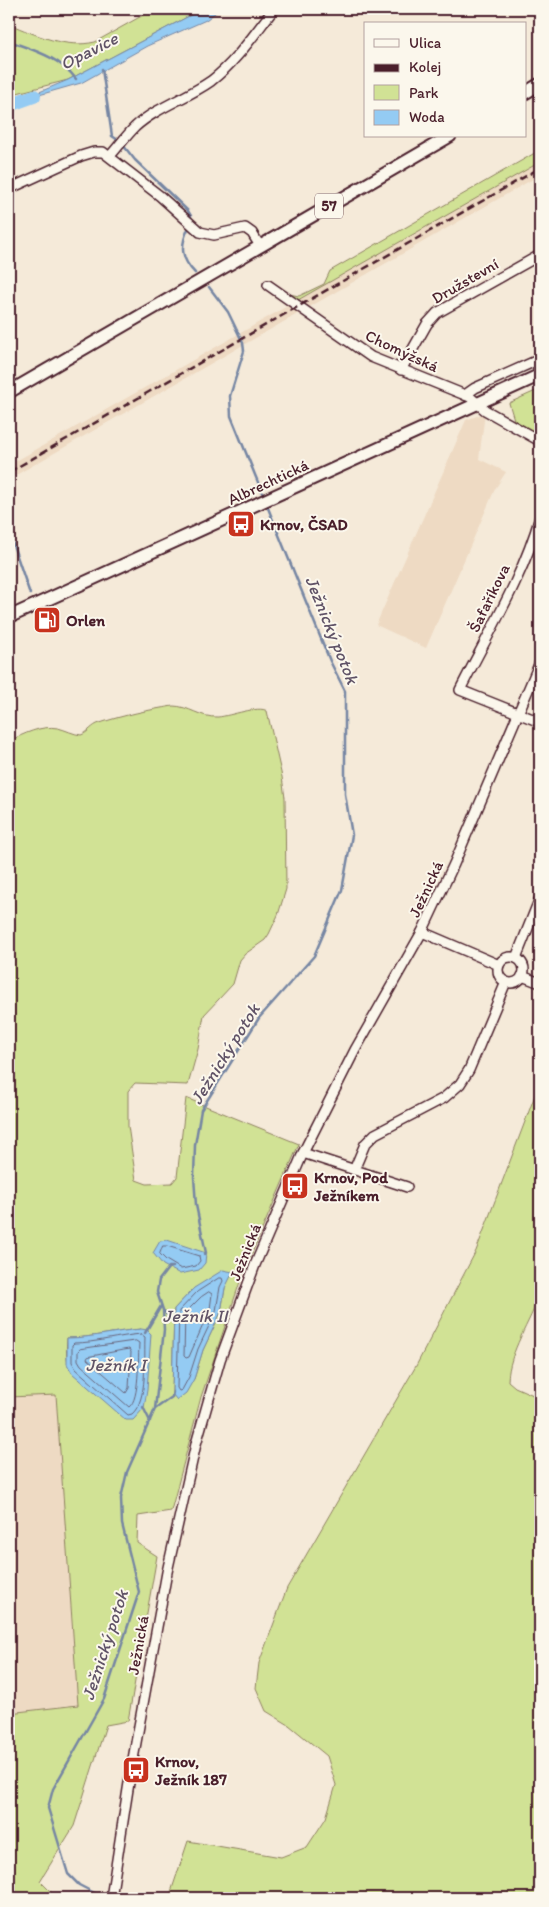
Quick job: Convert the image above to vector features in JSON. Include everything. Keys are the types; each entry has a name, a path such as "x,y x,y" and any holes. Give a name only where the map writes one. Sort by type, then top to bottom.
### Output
{"main road":[{"path":"526,92 540,84"},
{"name":"57","path":"9,392 447,138"},
{"name":"Albrechtická","path":"9,617 540,375"}],"street":[{"path":"110,156 136,127 222,72 274,9"},
{"path":"9,189 81,156 99,152 110,156 160,196 197,231 206,235 214,235 245,228 252,233 260,246"},
{"name":"Družstevní","path":"401,370 427,324 436,313 540,255"},
{"name":"Chomýžská","path":"268,285 371,357 465,395 485,410 540,441"},
{"path":"465,395 475,388 540,359"},
{"name":"Šafaříkova","path":"518,713 460,690 516,579 536,534 540,517"},
{"name":"Ježnická","path":"111,1898 131,1770 163,1591 196,1444 220,1360 252,1274 302,1153 355,1050 422,932 454,864 540,662"},
{"path":"518,713 540,722"},
{"path":"516,958 540,898"},
{"path":"422,932 499,965"},
{"path":"510,957 516,958 522,963 524,969 522,976 518,981 506,982 498,972 499,965 503,960 510,957"},
{"path":"522,976 540,983"},
{"path":"354,1170 365,1144 375,1134 444,1098 460,1084 469,1070 506,982"},
{"path":"302,1153 407,1187"}],"shaded area":[{"path":"540,162 540,175 9,479 9,465"},
{"path":"485,413 479,459 506,472 495,489 426,648 376,625 466,420"},
{"path":"56,1395 78,1705 9,1713 9,1397"}],"green space":[{"path":"154,9 201,9 68,80 9,95 9,24 51,40 84,44 95,42"},
{"path":"540,150 540,162 298,300 289,294 299,296 324,284 330,271"},
{"path":"540,389 540,436 515,423 509,403"},
{"path":"173,706 212,717 258,709 267,711 285,798 286,889 278,915 269,934 265,940 245,954 240,960 233,984 204,1015 198,1049 188,1085 135,1083 128,1091 128,1126 136,1180 147,1184 172,1183 177,1177 186,1098 299,1144 242,1276 201,1397 171,1511 138,1516 137,1543 157,1556 128,1721 106,1725 74,1826 40,1881 57,1898 9,1898 9,1713 78,1705 56,1395 9,1397 9,741 33,731 52,727 81,735 100,723 127,715","holes":["194,1288 225,1288 221,1312 203,1350 194,1379 172,1394 174,1309","141,1329 97,1393 72,1371 67,1358 67,1338"]},
{"path":"540,1082 540,1294 516,1348 509,1370 508,1381 515,1387 540,1398 540,1898 169,1898 188,1841 281,1857 307,1847 326,1818 336,1785 327,1756 289,1725 266,1711 256,1688 259,1663 287,1588 416,1366 476,1251"}],"water":[{"path":"201,9 220,9 206,20 147,46 81,83 18,101 68,80"},
{"path":"167,1240 206,1253 205,1263 199,1270 180,1274 163,1265 153,1253 160,1241"},
{"name":"Ježník II","path":"223,1270 233,1272 225,1288 221,1312 203,1350 194,1379 186,1393 177,1400 172,1394 174,1309 194,1288"},
{"name":"Ježník I","path":"141,1329 147,1330 151,1334 147,1390 144,1408 133,1420 126,1420 72,1373 67,1364 67,1338"}],"waterway":[{"path":"9,41 37,51 54,60 70,71 76,79"},
{"name":"Ježnický potok","path":"102,69 112,136 118,140"},
{"name":"Opavice","path":"9,105 34,96"},
{"name":"Ježnický potok","path":"123,145 135,160 188,211 191,220"},
{"name":"Ježnický potok","path":"188,229 183,252 187,263 195,273"},
{"name":"Ježnický potok","path":"209,287 228,312 243,343 244,351 230,396 231,416 264,497"},
{"name":"Ježnický potok","path":"204,1254 206,1253 196,1205 194,1177 195,1145 201,1110 259,1018 314,956 342,890 352,835 345,794 345,691 330,661 266,503"},
{"path":"9,533 30,594"},
{"name":"Ježnický potok","path":"104,1898 79,1885 68,1874 48,1808 53,1789 104,1699 139,1592 122,1524 121,1498 127,1472 155,1409 164,1330 163,1310 157,1292 159,1280 169,1267 173,1267"},
{"path":"145,1333 161,1306"},
{"path":"164,1311 175,1324"},
{"path":"155,1409 172,1397 173,1392"},
{"path":"143,1407 150,1421"}],"railway":[{"path":"9,472 540,168"}],"place":[{"name":"Krnov, ČSAD","path":"241,524"},
{"name":"Orlen","path":"47,620"},
{"name":"Krnov, Pod Ježníkem","path":"295,1186"},
{"name":"Krnov, Ježník 187","path":"136,1770"}]}
